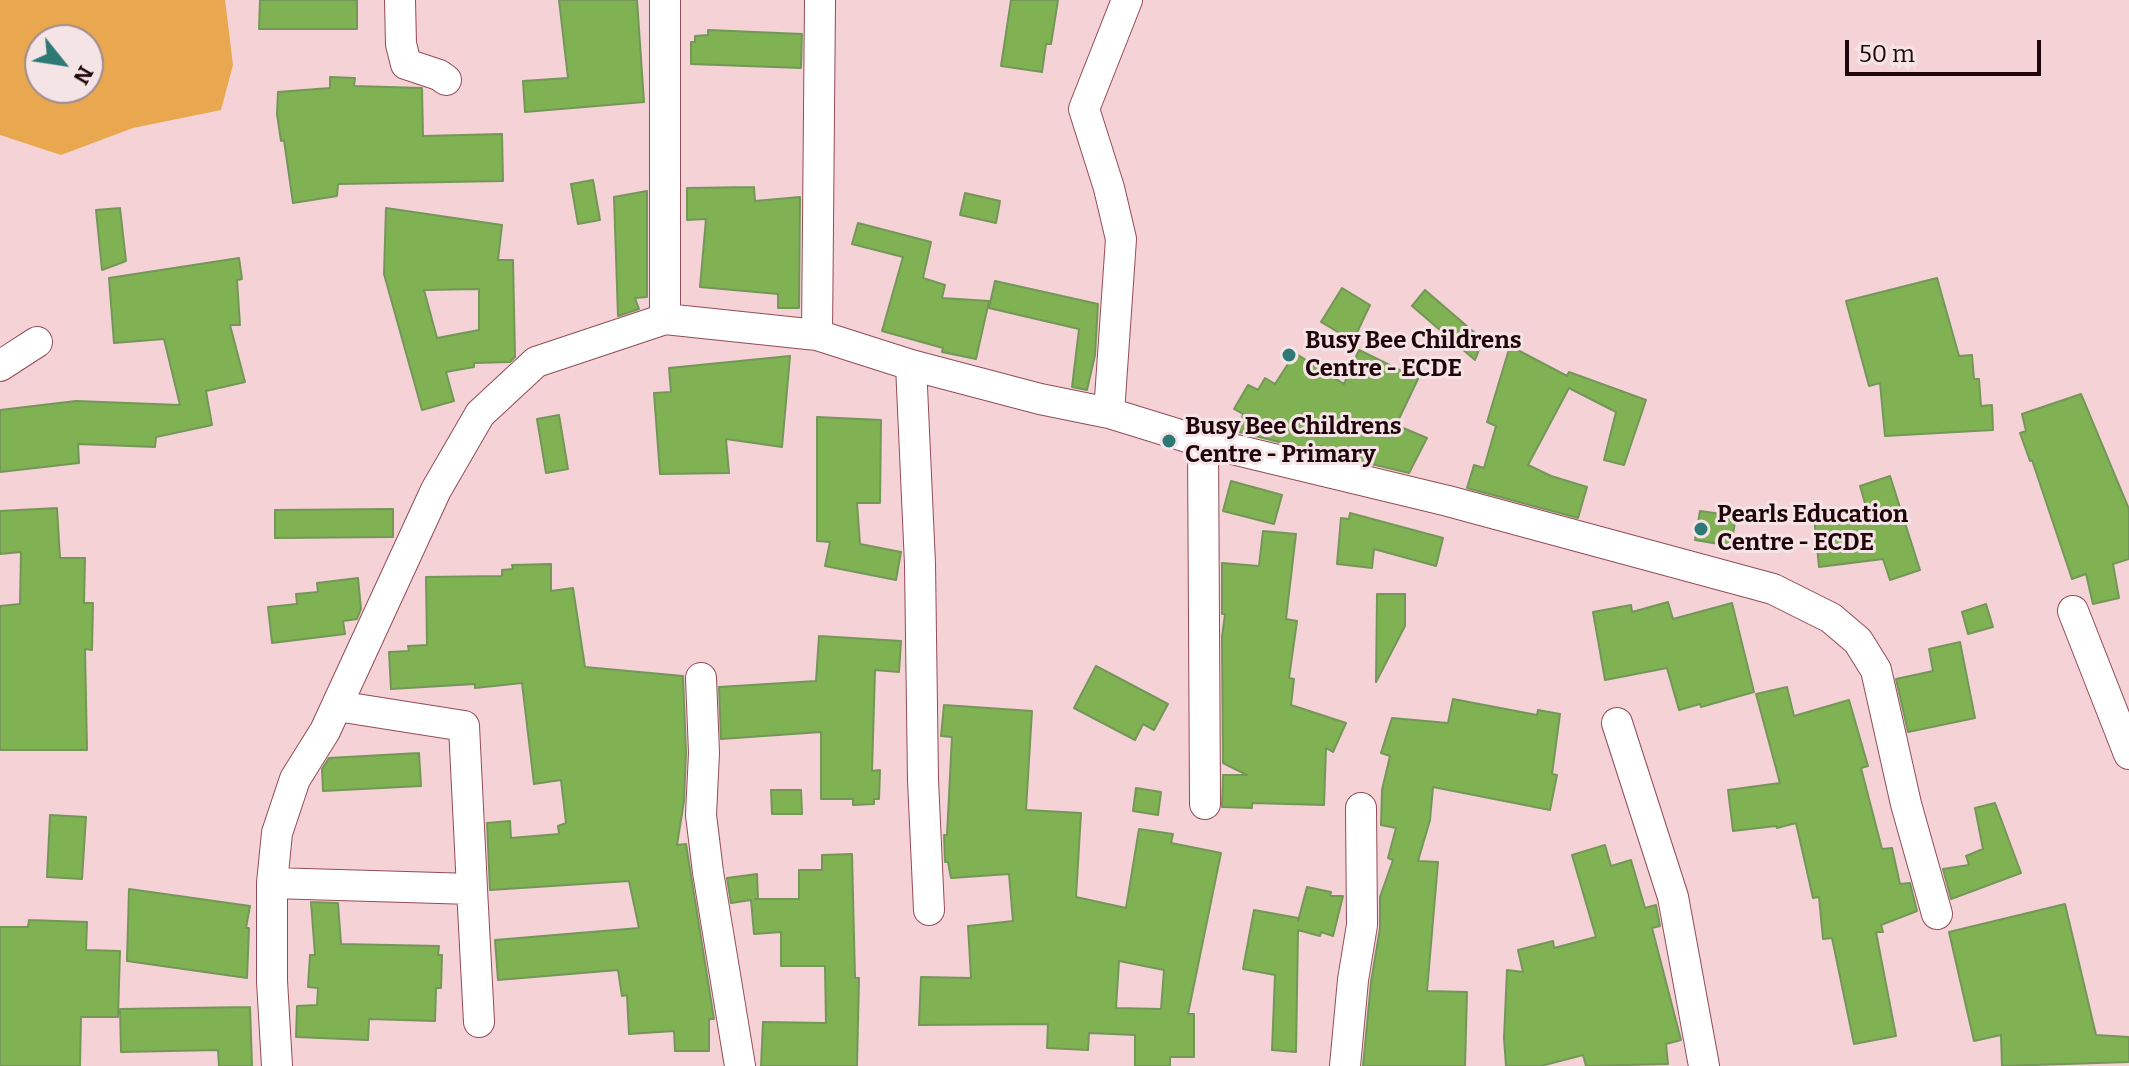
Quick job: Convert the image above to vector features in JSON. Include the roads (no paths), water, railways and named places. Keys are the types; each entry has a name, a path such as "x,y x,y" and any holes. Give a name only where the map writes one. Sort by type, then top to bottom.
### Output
{"street":[{"path":"400,0 401,44 406,64 446,80"},
{"path":"665,0 665,319"},
{"path":"817,335 820,0"},
{"path":"1109,413 1121,239 1109,188 1084,109 1127,0"},
{"path":"277,1066 272,981 272,883 277,833 295,779 325,731 436,490 480,414 536,362 665,319 817,335 911,365 1040,399 1109,413 1203,442 1448,501 1773,589 1831,618 1858,641 1876,670 1906,804 1937,914"},
{"path":"0,366 37,342"},
{"path":"911,365 920,564 923,780 929,910"},
{"path":"1203,442 1205,804"},
{"path":"2073,611 2129,754"},
{"path":"701,678 704,753 701,815 740,1066"},
{"path":"337,706 464,726 479,1022"},
{"path":"1617,723 1673,897 1704,1066"},
{"path":"1345,1066 1362,925 1361,808"},
{"path":"272,883 472,889"}],"place":[{"name":"Busy Bee Childrens Centre - ECDE","path":"1289,355"},
{"name":"Busy Bee Childrens Centre - Primary","path":"1169,441"},
{"name":"Pearls Education Centre - ECDE","path":"1701,529"}]}
